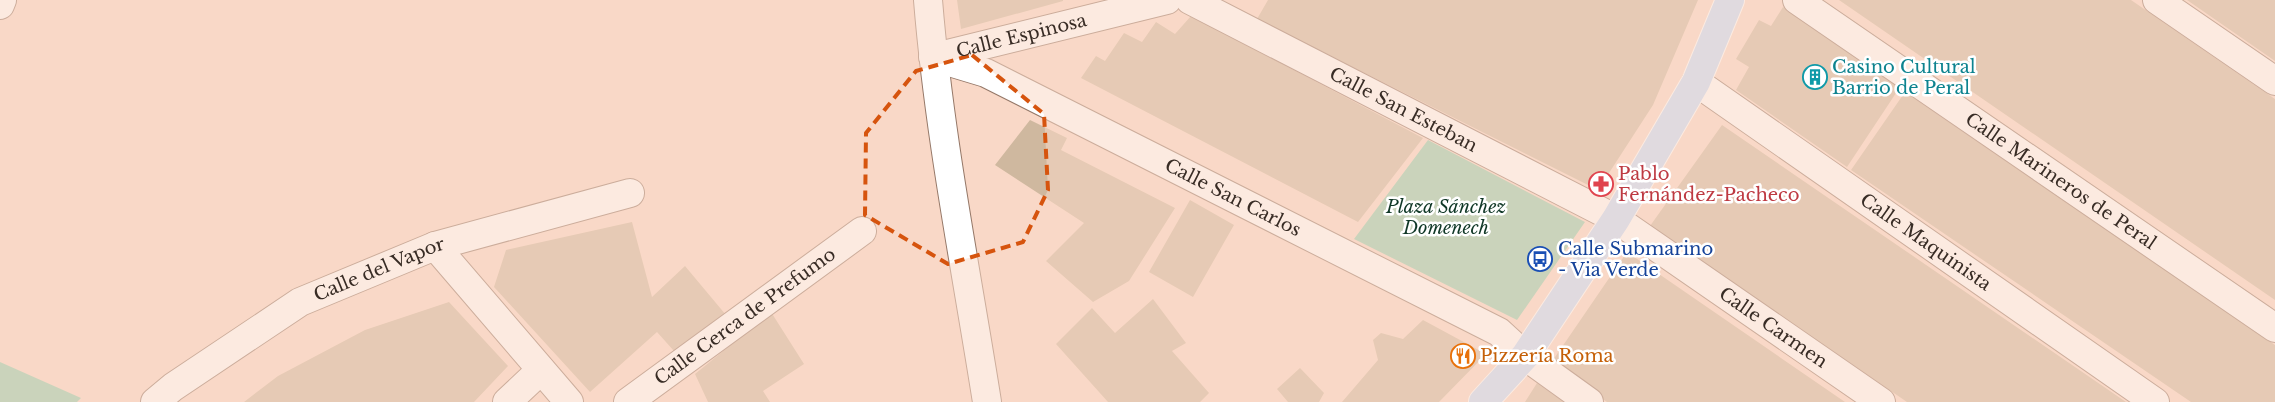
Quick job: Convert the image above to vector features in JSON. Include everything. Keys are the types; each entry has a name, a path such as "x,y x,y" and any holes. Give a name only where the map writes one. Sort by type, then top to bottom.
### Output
{"main road":[{"path":"1483,402 1525,356 1616,219 1696,82 1730,0"}],"street":[{"path":"0,5 2,0"},
{"path":"928,0 933,57 987,402"},
{"name":"Calle Espinosa","path":"933,57 1167,0"},
{"name":"Calle San Esteban","path":"1190,0 1616,219"},
{"name":"Calle Marineros de Peral","path":"1798,0 2275,328"},
{"path":"2157,0 2275,81"},
{"name":"Calle San Carlos","path":"933,57 986,73 1499,332 1525,356 1589,402"},
{"name":"Calle Maquinista","path":"1696,82 2156,402"},
{"name":"Calle del Vapor","path":"155,402 173,387 300,302 435,246 630,193"},
{"name":"Calle Carmen","path":"1616,219 1881,402"},
{"name":"Calle Cerca de Prefumo","path":"628,402 862,231"},
{"path":"435,246 569,402"},
{"path":"507,402 541,370"}],"highlighted area":[{"path":"972,55 1044,114 1048,190 1023,242 948,264 865,215 866,133 916,71"}],"green space":[{"name":"Plaza Sánchez Domenech","path":"1428,140 1585,222 1517,320 1354,239"},
{"path":"0,362 81,398 77,402 0,402"}],"building":[{"path":"957,0 1063,0 1063,1 961,29"},
{"path":"1268,0 1698,0 1653,105 1598,190 1257,19"},
{"path":"1839,0 2131,0 2275,99 2275,300"},
{"path":"2187,0 2275,0 2275,61"},
{"name":"Casino Cultural Barrio de Peral","path":"1783,7 1900,87 1847,167 1736,90 1749,67 1736,59 1759,20 1771,26"},
{"path":"1191,16 1423,138 1358,222 1081,78 1096,56 1105,61 1124,33 1142,42 1156,22 1175,34"},
{"path":"1905,92 2275,345 2275,402 2191,402 1851,170"},
{"path":"1030,120 1067,138 1061,150 1175,208 1129,281 1093,302 1046,261 1084,223 995,165"},
{"path":"1722,125 2126,402 1907,402 1650,226"},
{"path":"1190,200 1234,225 1193,297 1149,272"},
{"path":"632,222 652,297 685,266 726,315 674,351 657,332 590,392 494,287 506,250"},
{"path":"1627,252 1845,402 1607,402 1551,363"},
{"path":"1153,299 1186,343 1172,351 1209,393 1200,402 1108,402 1056,344 1092,308 1115,333"},
{"path":"449,302 508,366 474,402 244,402 278,376 365,330"},
{"path":"771,312 804,364 763,391 770,402 708,402 695,374"},
{"path":"1423,320 1486,354 1439,402 1342,402 1378,360 1373,340 1381,333 1403,339"},
{"path":"1300,368 1324,393 1319,402 1288,402 1277,389"},
{"path":"1537,383 1564,402 1525,402"}],"place":[{"name":"Casino Cultural Barrio de Peral","path":"1815,77"},
{"name":"Pablo Fernández-Pacheco","path":"1601,184"},
{"name":"Calle Submarino - Via Verde","path":"1540,259"},
{"name":"Pizzería Roma","path":"1463,356"}]}
